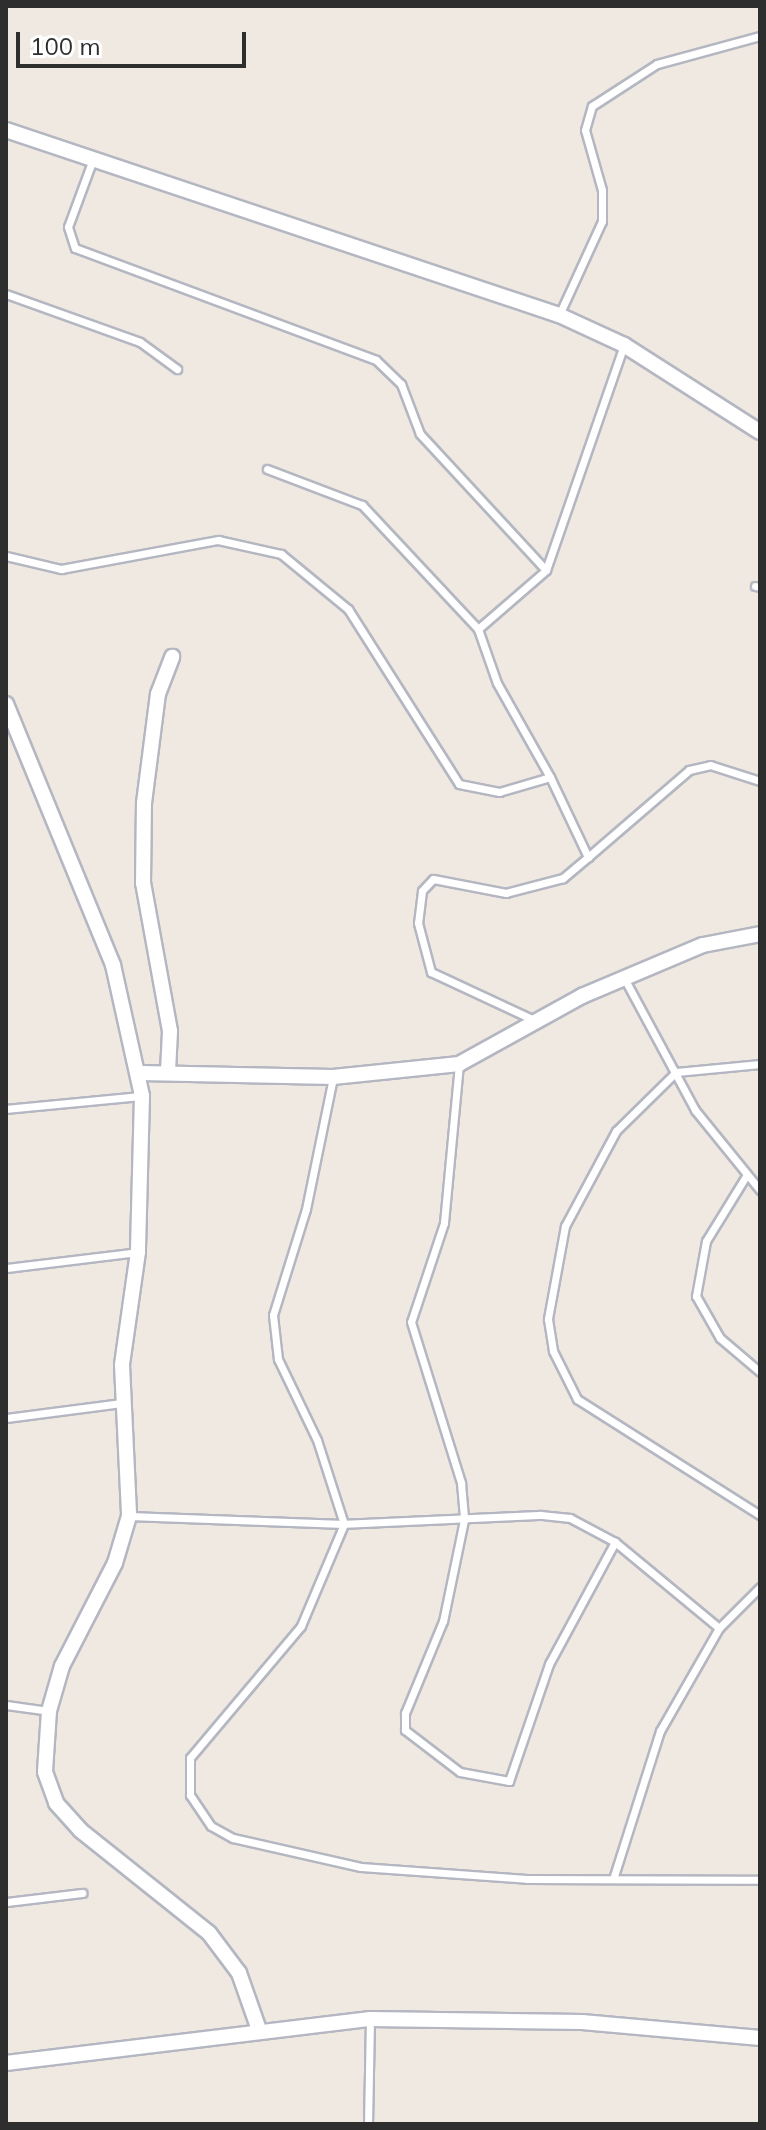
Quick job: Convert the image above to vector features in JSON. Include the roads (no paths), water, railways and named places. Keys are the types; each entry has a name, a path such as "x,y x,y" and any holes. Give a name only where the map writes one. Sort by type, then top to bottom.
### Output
{"street":[{"path":"6,130 559,315 624,345 760,432"},
{"path":"168,1071 170,1031 143,883 144,803 158,694 172,657"},
{"path":"6,704 113,965 141,1073 142,1096 138,1252 122,1403 129,1516 49,1711 44,1762 56,1803 209,1933 239,1973 258,2027"},
{"path":"141,1073 168,1071 333,1077 459,1064 536,1021 624,978 703,945 760,934"},
{"path":"6,2063 258,2027 370,2019 582,2022 760,2038"}],"lane":[{"path":"559,315 602,221 602,190 585,130 592,106 657,64 760,36"},
{"path":"93,159 68,227 75,248 376,360 401,384 420,434 546,570"},
{"path":"6,294 140,342 177,369"},
{"path":"478,629 546,570 624,345"},
{"path":"267,469 362,505 478,629 497,683 550,777 588,857"},
{"path":"6,556 61,569 218,540 281,554 348,609 459,784 499,792 550,777"},
{"path":"536,1021 431,972 418,934 422,891 438,878 481,891 538,887 588,857 689,770 710,765 760,781"},
{"path":"624,978 676,1072 746,1176 760,1190"},
{"path":"459,1064 444,1223 411,1322 461,1483 464,1520 443,1621 403,1726 414,1743 493,1783 509,1781 518,1768 549,1664 615,1542"},
{"path":"760,1064 676,1072 616,1131 579,1193 553,1259 553,1351 577,1399 760,1515"},
{"path":"333,1077 306,1209 273,1315 278,1359 317,1440 344,1524 301,1626 190,1758 188,1784 198,1809 233,1838 361,1867 527,1879 614,1876 760,1880"},
{"path":"6,1109 142,1096"},
{"path":"746,1176 706,1241 696,1296 720,1338 760,1372"},
{"path":"6,1268 138,1252"},
{"path":"6,1418 122,1403"},
{"path":"129,1516 344,1524 570,1518 615,1542 719,1628"},
{"path":"614,1876 660,1731 719,1628 760,1587"},
{"path":"6,1705 49,1711"},
{"path":"6,1902 82,1893"},
{"path":"368,2124 370,2019"}]}
